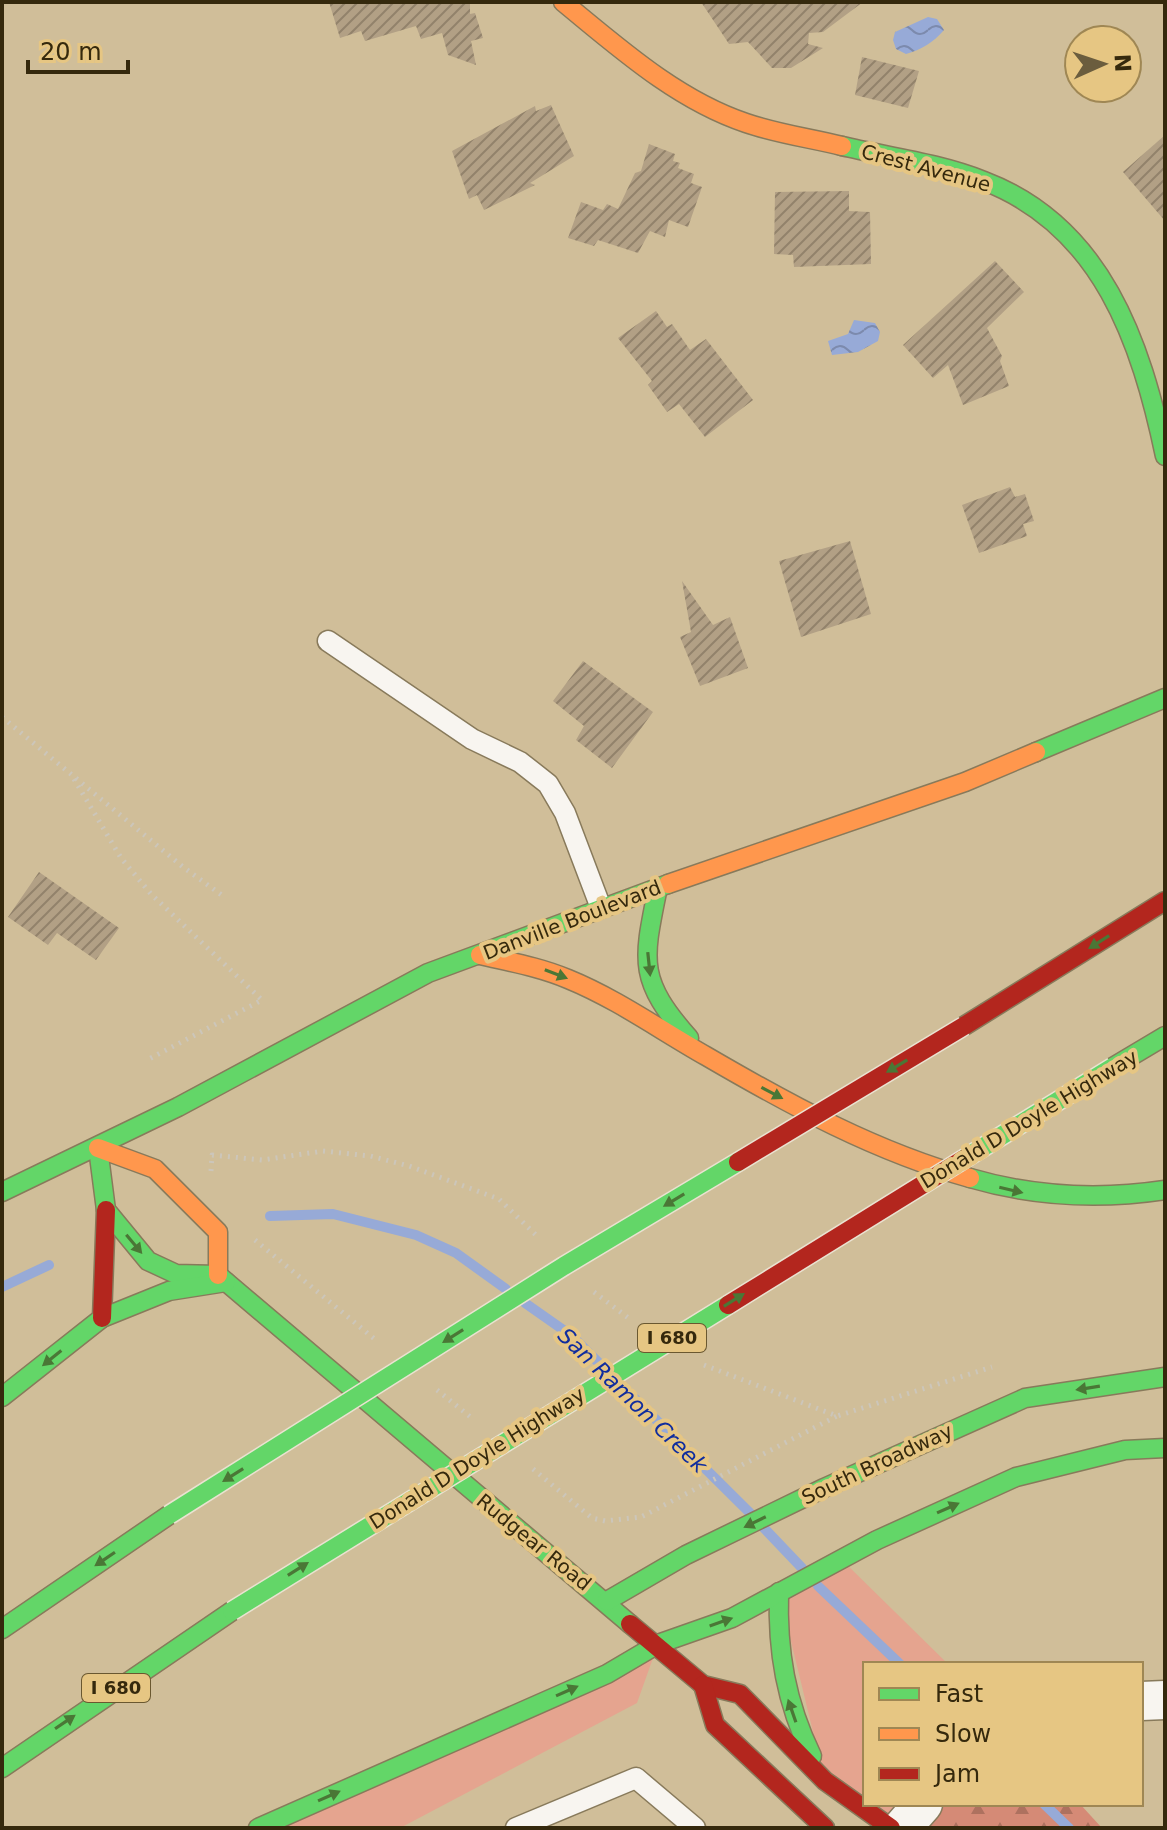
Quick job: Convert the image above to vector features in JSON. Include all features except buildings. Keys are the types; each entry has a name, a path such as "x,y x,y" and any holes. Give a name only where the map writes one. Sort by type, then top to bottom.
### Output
{"main road":[{"name":"Crest Avenue","path":"563,2 648,73 733,119 986,181 1038,210 1090,256 1116,293 1136,340 1165,456"},
{"name":"Danville Boulevard","path":"2,1192 98,1148 428,973 658,887 965,782 1165,698"},
{"path":"658,887 647,942 648,971 657,999 703,1055"},
{"path":"2,1629 169,1515 564,1266 964,1026 1165,901"},
{"path":"480,955 544,970 606,996 703,1055 854,1137 936,1171 1020,1193 1102,1199 1165,1190"},
{"name":"Donald D Doyle Highway","path":"2,1768 232,1611 1165,1036"},
{"path":"102,1318 106,1210 98,1148 155,1169 218,1232 222,1278"},
{"path":"106,1210 148,1261 176,1274 222,1278"},
{"path":"2,1397 102,1318 169,1291 222,1278"},
{"name":"Rudgear Road","path":"222,1278 703,1685 740,1694 825,1781 891,1828"},
{"name":"South Broadway","path":"607,1601 686,1555 824,1488 1025,1398 1165,1377"},
{"path":"258,1828 607,1674 658,1644 732,1618 877,1540 1016,1477 1125,1450 1165,1448"},
{"path":"779,1592 777,1639 782,1679 802,1737 825,1781"},
{"path":"703,1685 715,1725 825,1828"}],"street":[{"path":"1143,1701 1165,1700"},
{"path":"902,1828 921,1806"}],"lane":[{"path":"328,641 472,739 520,762 548,784 565,813 601,908"},
{"path":"516,1828 636,1778 695,1828"}],"path":[{"path":"2,717 74,779 223,896"},
{"path":"74,779 121,858 151,894 262,1000 147,1060"},
{"path":"660,1506 837,1416"}],"shaded area":[{"path":"841,1559 946,1662 863,1662 863,1804 825,1781 779,1592"},
{"path":"658,1644 637,1703 400,1828 258,1828"},
{"path":"866,1806 921,1806 902,1828"}],"green space":[{"path":"921,1806 1082,1806 1102,1828 902,1828"}],"water":[{"path":"928,17 937,19 944,30 927,45 912,52 906,54 896,49 893,40 895,32"},
{"path":"854,320 875,323 880,332 878,341 858,352 832,355 828,341 848,334"}],"waterway":[{"name":"San Ramon Creek","path":"270,1216 333,1214 416,1235 456,1253 506,1289"},
{"name":"San Ramon Creek","path":"2,1287 49,1265"},
{"name":"San Ramon Creek","path":"525,1303 572,1336 605,1369"},
{"name":"San Ramon Creek","path":"619,1383 750,1513"},
{"name":"San Ramon Creek","path":"763,1527 802,1568"},
{"name":"San Ramon Creek","path":"818,1586 898,1662"},
{"name":"San Ramon Creek","path":"1046,1806 1069,1828"}],"traffic: fast":[{"path":"842,146 932,165 984,181 1025,201 1059,227 1087,258 1110,293 1128,331 1143,371 1165,456"},
{"path":"1036,752 1165,698"},
{"path":"2,1192 178,1107 428,973 668,884"},
{"path":"658,887 649,934 648,968 660,1000 689,1038"},
{"path":"1113,1067 1165,1036"},
{"path":"964,1159 1113,1067"},
{"path":"98,1148 106,1210 148,1261 176,1274 218,1275 630,1624"},
{"path":"169,1515 564,1266 738,1162"},
{"path":"970,1178 1018,1189 1067,1195 1115,1195 1165,1190"},
{"path":"2,1397 102,1318 169,1291 226,1282"},
{"path":"232,1611 728,1305"},
{"path":"607,1601 686,1555 824,1488 1025,1398 1165,1377"},
{"path":"658,1644 732,1618 877,1540 1016,1477 1125,1450 1165,1448"},
{"path":"2,1629 169,1515"},
{"path":"779,1592 785,1676 812,1756"},
{"path":"2,1768 232,1611"},
{"path":"258,1828 607,1674 658,1644"}],"traffic: slow":[{"path":"563,2 650,71 696,101 758,127 842,146"},
{"path":"668,884 965,782 1036,752"},
{"path":"480,955 547,971 586,987 834,1126 901,1155 970,1178"},
{"path":"98,1148 155,1169 218,1232 218,1275"}],"traffic: jam":[{"path":"964,1026 1165,901"},
{"path":"738,1162 964,1026"},
{"path":"728,1305 964,1159"},
{"path":"102,1318 106,1210"},
{"path":"630,1624 703,1685 740,1694 825,1781 891,1828"},
{"path":"703,1685 715,1725 825,1828"}]}
